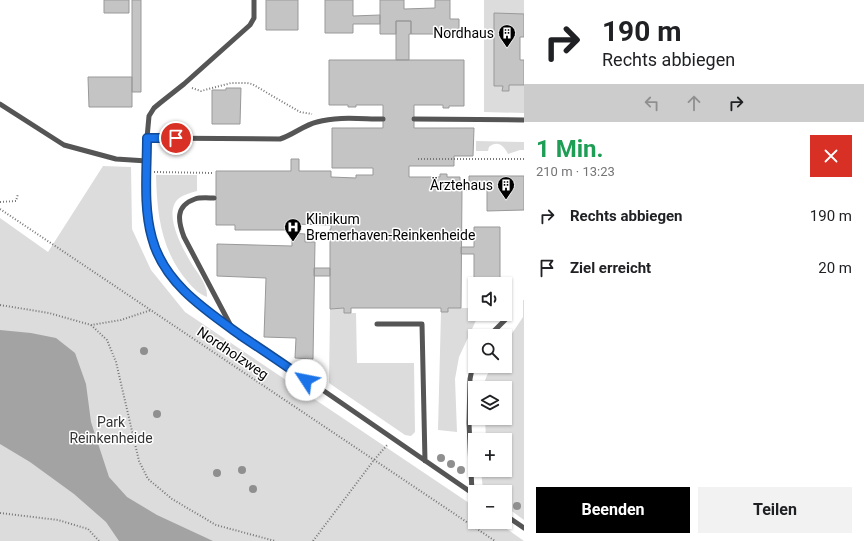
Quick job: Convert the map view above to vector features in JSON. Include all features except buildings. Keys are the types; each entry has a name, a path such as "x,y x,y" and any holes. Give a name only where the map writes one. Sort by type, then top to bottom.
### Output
{"lane":[{"path":"254,0 254,18 250,25 184,84 154,108 149,116 147,138 148,209 152,239 162,262 176,284 195,302 468,490"},
{"path":"0,104 64,145 116,159 147,161"},
{"path":"147,138 280,139 290,136 315,122 328,119 383,119"},
{"path":"414,119 524,120"},
{"path":"214,198 196,198 184,205 179,214 180,228 233,329"},
{"path":"496,329 504,321"},
{"path":"377,324 422,324 425,460"},
{"path":"471,373 469,424 473,485"},
{"path":"512,520 524,528"}],"path":[{"path":"184,84 200,91 231,83 252,84 300,112 313,115"},
{"path":"418,159 524,159"},
{"path":"147,172 213,173"},
{"path":"0,202 16,201 18,194"},
{"name":"Nordholzweg","path":"0,209 495,541"},
{"path":"0,305 49,313 91,325 121,320 151,310"},
{"path":"91,325 107,340 116,362 139,461 148,479 172,499 216,525 275,541"},
{"path":"313,541 374,460 393,438"},
{"path":"0,513 58,520 88,529 99,541"}],"green space":[{"path":"484,0 524,0 524,14 494,14 494,86 503,86 503,91 509,91 509,85 524,85 524,113 484,112"},
{"path":"476,141 524,142 524,150 508,154 500,144 495,144 489,147 488,151 476,151"},
{"name":"Park Reinkenheide","path":"103,166 131,167 132,229 151,270 185,312 468,502 468,529 507,529 524,541 0,541 0,218 48,252"},
{"path":"156,175 197,175 197,191 179,198 173,206 172,214 179,240 190,261 204,282 207,297 196,291 188,282 179,270 166,245 159,218"},
{"path":"524,300 524,520 512,511 512,485 482,485 482,477 512,477 512,433 486,433 485,425 512,425 512,381 485,381 488,373 512,373 512,334 523,317"},
{"path":"344,308 344,313 356,313 357,363 414,363 415,432 411,436 405,435 329,383 330,309"},
{"path":"448,308 468,308 468,321 476,321 472,329 468,329 468,338 459,357 455,379 457,432 438,430 441,312 448,312"}],"shaded area":[{"path":"0,330 31,333 56,338 75,353 86,384 91,422 109,477 127,497 157,515 213,541 119,541 106,522 74,494 30,462 0,444"}],"place":[{"name":"Nordhaus","path":"507,48"},
{"name":"Ärztehaus","path":"506,200"},
{"name":"Klinikum Bremerhaven-Reinkenheide","path":"293,242"}],"route":[{"path":"176,138 147,138 148,209 152,239 162,262 176,284 195,302 306,380"}]}
